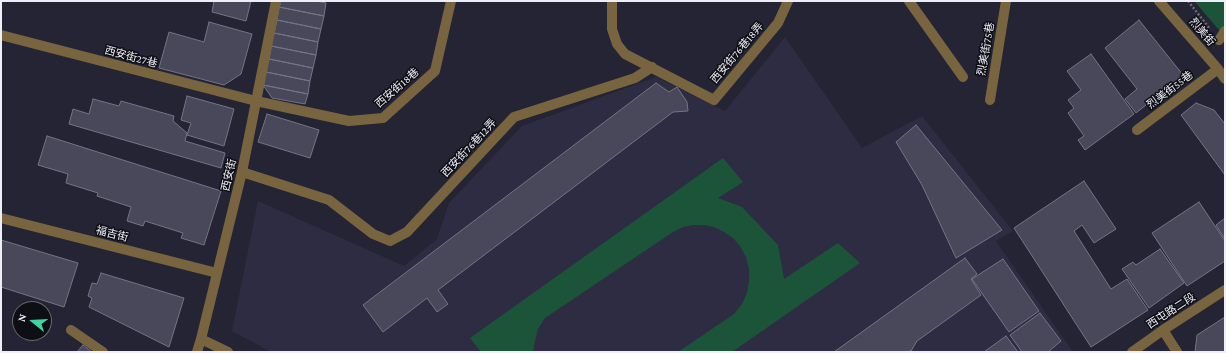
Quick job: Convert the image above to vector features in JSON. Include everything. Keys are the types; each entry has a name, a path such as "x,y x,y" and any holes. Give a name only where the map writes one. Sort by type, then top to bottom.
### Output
{"street":[{"name":"西安街","path":"197,352 242,172 276,1"},
{"name":"西安街18巷","path":"256,102 350,121 383,118 435,71 451,1"},
{"path":"612,1 612,29 617,44 624,54 652,67"},
{"name":"西安街76巷18弄","path":"652,67 714,100 778,23 788,1"},
{"path":"909,1 963,76"},
{"name":"烈美街75巷","path":"990,100 1006,1"},
{"name":"烈美街","path":"1160,1 1225,79"},
{"path":"1219,40 1225,31"},
{"name":"西安街27巷","path":"1,35 256,102"},
{"name":"西安街76巷12弄","path":"242,172 329,200 373,234 390,241 407,232 514,116 635,78 652,67"},
{"name":"烈美街55巷","path":"1137,130 1218,69"},
{"name":"福吉街","path":"1,218 217,273"},
{"name":"西屯路二段","path":"1132,352 1225,290"},
{"path":"71,330 103,352"},
{"path":"1163,330 1176,352"},
{"path":"201,339 228,352"}],"path":[{"path":"1188,1 1219,40"}],"shaded area":[{"path":"785,37 862,148 922,116 1013,231 996,241 1073,352 271,352 232,331 258,201 404,266 437,239 449,203 522,126 656,77 725,111"}],"green space":[{"path":"1194,1 1225,1 1225,37"},
{"path":"723,158 743,182 718,198 742,207 778,245 784,279 838,243 860,263 732,352 678,352 734,314 742,304 747,293 749,281 749,269 746,257 740,246 733,238 714,227 693,225 683,227 673,232 545,318 538,329 533,352 481,352 470,338"}],"building":[{"path":"214,1 251,1 246,21 212,12"},
{"path":"281,1 316,1 326,3 324,16 279,7"},
{"path":"279,7 324,16 321,29 277,20"},
{"path":"277,20 321,29 318,42 274,33"},
{"path":"1139,20 1183,75 1136,113 1125,99 1137,89 1105,48"},
{"path":"209,22 252,34 241,74 224,85 159,68 169,32 204,42"},
{"path":"274,33 318,42 316,55 271,46"},
{"path":"271,46 316,55 313,68 269,59"},
{"path":"1091,54 1134,114 1085,150 1078,140 1084,136 1068,113 1074,108 1068,100 1081,90 1067,71"},
{"path":"269,59 313,68 310,81 266,72"},
{"path":"266,72 310,81 308,94 263,85"},
{"path":"656,83 669,92 677,87 687,102 688,111 673,112 438,290 448,304 437,312 427,298 383,332 363,305"},
{"path":"263,85 308,94 305,104 272,98"},
{"path":"187,96 234,109 224,146 187,135 191,123 181,120"},
{"path":"93,99 119,106 121,101 174,116 173,121 187,133 185,141 225,153 221,168 69,124 73,109 89,114"},
{"path":"1196,103 1214,110 1225,124 1225,175 1181,115"},
{"path":"267,114 319,130 310,158 258,142"},
{"path":"916,125 1002,230 956,258 922,185 896,142"},
{"path":"47,136 221,191 204,245 181,238 183,233 145,221 143,226 127,221 131,207 97,196 98,193 66,183 68,174 38,165"},
{"path":"1084,181 1116,229 1094,243 1082,225 1074,231 1111,289 1127,279 1148,310 1091,347 1014,228"},
{"path":"1199,202 1225,241 1225,261 1187,286 1152,233"},
{"path":"1225,218 1225,239 1216,225"},
{"path":"1,240 78,263 64,307 52,303 52,301 45,301 1,287"},
{"path":"1160,249 1184,283 1149,308 1122,269 1133,262 1136,265"},
{"path":"965,258 977,274 971,279 981,295 917,341 911,351 834,352"},
{"path":"1003,259 1039,311 1009,332 972,279"},
{"path":"101,273 184,298 169,347 89,307 92,298 88,296 92,283 97,284"},
{"path":"1040,313 1061,341 1048,352 1022,352 1010,335"},
{"path":"1225,317 1225,352 1195,352 1197,335"},
{"path":"1006,336 1018,352 984,352"},
{"path":"83,345 92,352 77,352"}]}
